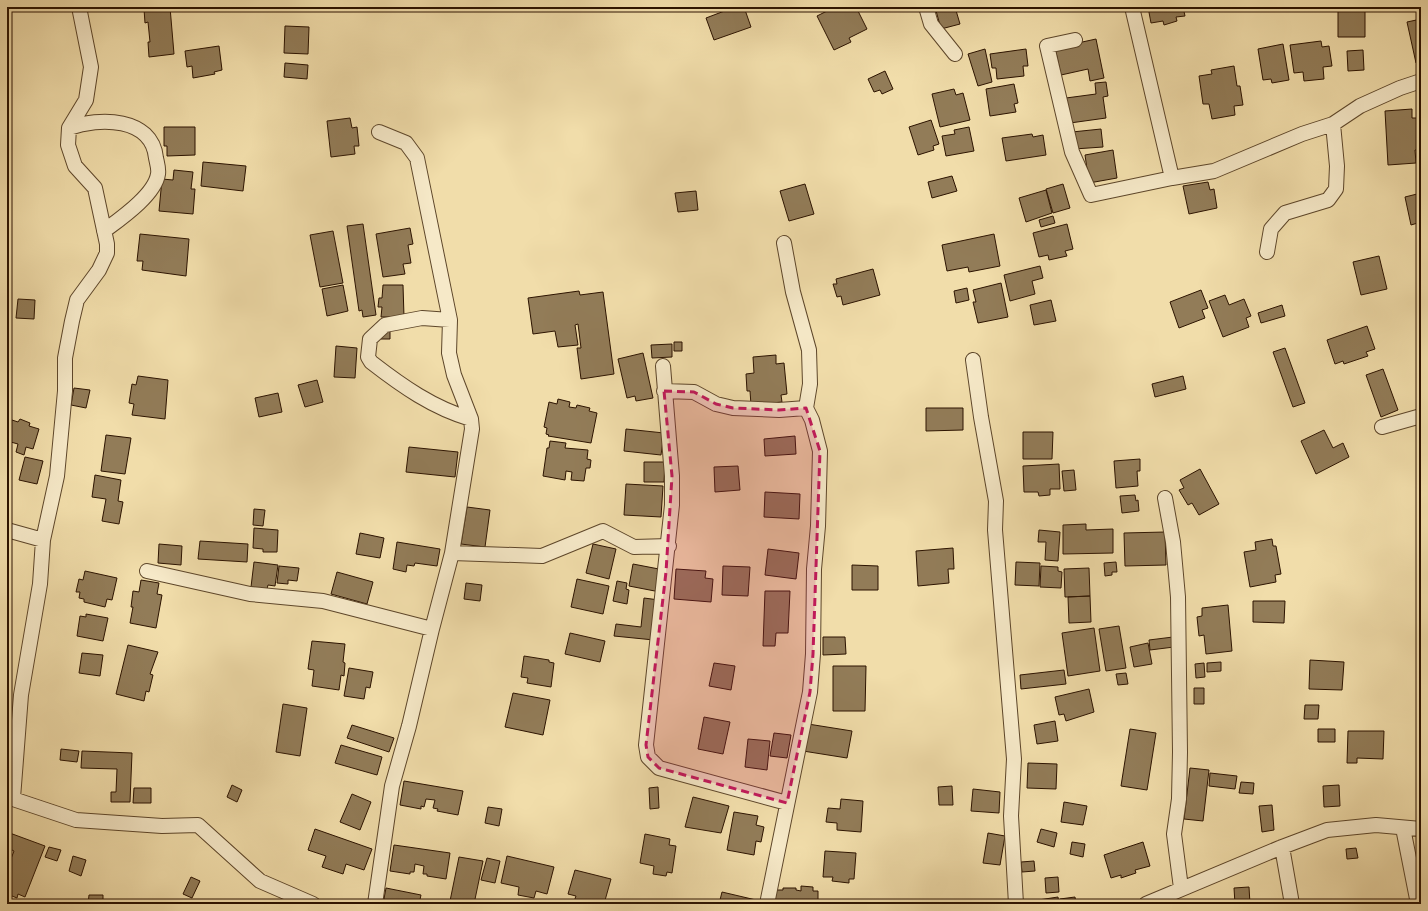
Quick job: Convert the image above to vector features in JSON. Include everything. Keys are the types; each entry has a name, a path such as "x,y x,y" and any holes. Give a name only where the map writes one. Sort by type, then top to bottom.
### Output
{"street":[{"path":"79,7 91,67 86,100 69,128 68,145 75,166 95,188 107,253 99,270 77,300 65,358 65,391 57,476 43,540 40,584 21,695 10,797 76,820 162,826 198,825 260,881 313,904"},
{"path":"926,7 931,24 955,54"},
{"path":"1132,7 1172,178"},
{"path":"1075,40 1047,46 1072,152 1091,195 1214,171 1302,134 1333,124 1360,106 1400,88 1421,81"},
{"path":"69,128 82,123 124,123 138,128 155,147 158,174 150,190 140,204 104,231"},
{"path":"1267,252 1271,230 1286,213 1328,200 1336,189 1337,166 1333,124"},
{"path":"375,904 392,786 411,719 452,553 471,443 471,419 454,375 449,353 450,320 417,158 406,143 379,132"},
{"path":"767,904 810,692 813,654 814,569 818,526 820,451 812,420 806,408 810,384 809,350 793,292 784,243"},
{"path":"450,320 422,318 385,325 370,338 368,357 371,362 414,394 452,414 471,419"},
{"path":"974,360 981,417 996,501 995,530 1014,759 1011,816 1016,904"},
{"path":"663,366 672,476 668,546 646,745 648,757 659,768 787,803"},
{"path":"664,390 694,392 716,404 733,408 779,410 806,408"},
{"path":"1382,427 1421,416"},
{"path":"1165,498 1173,542 1178,597 1180,752 1179,799 1174,834 1181,888"},
{"path":"7,530 43,540"},
{"path":"452,553 542,556 603,531 634,547 668,546"},
{"path":"147,571 250,594 323,601 432,629"},
{"path":"1146,904 1181,888 1327,830 1376,825 1421,829"},
{"path":"1403,828 1418,904"},
{"path":"1282,847 1292,904"}],"highlighted area":[{"path":"664,391 694,392 716,404 733,408 779,410 806,408 820,451 813,654 810,692 787,803 659,768 648,757 646,745 666,572 672,476"}],"building":[{"path":"147,7 170,7 174,54 149,57 148,42 150,42 148,22 145,23 144,9 147,9"},
{"path":"735,7 744,7 751,27 714,40 706,18"},
{"path":"835,7 856,7 867,29 849,38 851,42 834,50 817,16"},
{"path":"935,7 955,7 960,24 941,29"},
{"path":"1148,7 1183,7 1185,16 1176,17 1177,21 1164,25 1163,21 1151,23"},
{"path":"1338,7 1365,7 1365,37 1338,37"},
{"path":"1421,19 1421,62 1416,63 1407,22"},
{"path":"285,26 309,27 308,54 284,53"},
{"path":"1096,39 1104,78 1090,81 1088,69 1061,75 1055,48"},
{"path":"1321,41 1322,47 1329,46 1332,66 1323,67 1324,79 1304,81 1303,72 1294,73 1290,45"},
{"path":"1283,44 1289,80 1272,83 1271,79 1263,80 1258,49"},
{"path":"219,46 222,70 214,72 215,74 193,78 192,66 187,67 185,51"},
{"path":"985,49 992,82 978,86 968,54"},
{"path":"1026,49 1028,66 1023,66 1024,76 997,79 996,68 992,68 990,54"},
{"path":"1363,50 1364,70 1348,71 1347,51"},
{"path":"285,63 308,65 307,79 284,77"},
{"path":"1234,66 1237,86 1240,86 1243,105 1234,106 1235,115 1212,119 1209,104 1203,104 1199,76 1212,74 1211,70"},
{"path":"885,71 893,89 882,94 880,90 874,92 868,79"},
{"path":"1106,82 1108,96 1103,97 1106,118 1070,123 1066,98 1096,94 1095,83"},
{"path":"1014,84 1018,103 1014,104 1016,112 990,116 986,89"},
{"path":"954,89 956,95 963,93 970,120 940,127 932,94"},
{"path":"1412,109 1412,118 1418,118 1420,150 1415,150 1416,163 1388,165 1385,111"},
{"path":"350,118 352,128 357,127 359,146 354,146 355,154 331,157 327,121"},
{"path":"931,120 939,144 933,146 934,150 918,155 909,127"},
{"path":"164,127 195,127 195,155 167,156 167,146 164,146"},
{"path":"969,127 974,151 946,156 942,136 955,134 954,130"},
{"path":"1101,129 1103,147 1074,149 1072,132"},
{"path":"1032,134 1033,137 1043,135 1046,155 1006,161 1002,138"},
{"path":"1113,150 1117,178 1089,183 1085,155"},
{"path":"203,162 246,166 243,191 201,186"},
{"path":"174,170 193,172 191,189 195,189 193,214 159,211 162,179 173,180"},
{"path":"952,176 957,191 932,198 928,182"},
{"path":"1208,182 1210,190 1214,189 1217,208 1189,214 1183,186"},
{"path":"805,184 814,214 789,221 780,191"},
{"path":"1063,184 1070,208 1053,213 1046,189"},
{"path":"1046,190 1052,213 1026,222 1019,198"},
{"path":"696,191 698,210 678,212 675,193"},
{"path":"1421,193 1421,222 1411,225 1405,197"},
{"path":"1053,216 1055,223 1041,227 1039,220"},
{"path":"363,224 376,315 363,317 362,310 359,311 347,226"},
{"path":"1067,224 1073,249 1065,251 1067,256 1049,260 1048,255 1039,257 1033,233"},
{"path":"410,228 413,244 408,245 411,263 403,264 405,274 383,277 376,234"},
{"path":"333,231 343,283 320,287 310,235"},
{"path":"140,234 189,239 186,276 142,270 143,261 137,261"},
{"path":"994,234 1000,266 969,272 968,267 947,271 942,245"},
{"path":"1379,256 1387,289 1361,295 1353,262"},
{"path":"1040,266 1043,278 1032,281 1035,294 1010,301 1004,275"},
{"path":"873,269 880,295 843,305 841,296 837,297 833,284 837,284 836,279"},
{"path":"1001,283 1008,317 978,323 973,302 976,302 973,290"},
{"path":"343,285 348,311 327,316 322,289"},
{"path":"383,285 403,285 404,317 381,317 382,307 378,307 379,298 382,298"},
{"path":"967,288 969,300 956,303 954,291"},
{"path":"1201,290 1208,308 1202,310 1205,318 1179,328 1170,302"},
{"path":"579,291 580,295 603,292 614,374 581,379 577,348 581,348 578,324 575,325 578,345 558,347 555,331 533,334 528,298"},
{"path":"1225,295 1229,305 1244,299 1251,316 1246,318 1249,327 1223,337 1209,301"},
{"path":"18,299 35,300 34,319 16,318"},
{"path":"1051,300 1056,321 1034,325 1030,305"},
{"path":"1282,305 1285,316 1261,323 1258,313"},
{"path":"1367,326 1375,349 1366,352 1368,356 1344,364 1343,361 1335,364 1327,340"},
{"path":"382,329 390,330 390,339 381,339"},
{"path":"674,342 682,342 682,351 674,351"},
{"path":"672,344 672,357 652,358 651,345"},
{"path":"336,346 357,348 355,378 334,377"},
{"path":"1285,348 1305,403 1293,407 1273,352"},
{"path":"643,353 653,398 636,401 635,396 627,398 618,359"},
{"path":"776,355 776,364 784,363 787,394 781,395 782,402 751,405 750,391 747,391 746,374 754,373 753,357"},
{"path":"1383,369 1398,410 1381,417 1366,375"},
{"path":"138,376 168,380 165,419 132,415 134,404 129,403 132,384 136,385"},
{"path":"1183,376 1186,389 1155,397 1152,384"},
{"path":"317,380 323,402 305,407 298,385"},
{"path":"74,388 90,390 86,408 71,405"},
{"path":"278,393 282,412 259,417 255,398"},
{"path":"558,399 570,402 569,407 576,408 577,405 590,408 589,411 597,413 591,443 548,436 549,435 546,434 547,428 544,427 549,402 557,404"},
{"path":"926,408 963,408 963,430 926,431"},
{"path":"9,419 18,422 20,419 30,423 29,426 39,429 33,449 26,447 24,455 16,452 18,444 7,441 7,426"},
{"path":"626,429 664,433 661,455 624,451"},
{"path":"1324,430 1333,448 1343,443 1349,457 1316,474 1301,441"},
{"path":"1023,432 1053,432 1052,459 1023,459"},
{"path":"106,435 131,438 125,474 101,471"},
{"path":"795,436 796,454 765,456 764,439"},
{"path":"550,441 566,443 565,448 588,450 587,459 591,460 590,468 586,468 584,481 571,480 572,472 566,471 565,480 543,476 547,448 549,448"},
{"path":"409,447 458,452 455,477 406,472"},
{"path":"25,457 43,461 37,484 19,480"},
{"path":"1140,459 1140,471 1137,471 1138,486 1116,488 1114,461"},
{"path":"644,462 665,462 664,482 644,482"},
{"path":"1059,464 1060,489 1050,489 1050,495 1039,496 1038,492 1024,492 1023,466"},
{"path":"738,466 740,490 715,492 714,467"},
{"path":"1200,469 1219,504 1199,515 1192,503 1188,505 1179,490 1184,488 1180,480"},
{"path":"1074,470 1076,490 1064,491 1062,471"},
{"path":"95,475 121,480 118,501 123,502 119,524 102,521 106,499 92,497"},
{"path":"626,484 663,486 661,517 624,515"},
{"path":"765,492 800,494 799,519 764,517"},
{"path":"1135,495 1136,501 1138,500 1139,511 1122,513 1120,496"},
{"path":"467,507 490,510 485,547 461,544"},
{"path":"254,509 265,510 263,526 253,525"},
{"path":"1086,524 1086,530 1113,529 1113,553 1063,554 1063,525"},
{"path":"254,528 278,530 277,552 263,552 263,549 253,548"},
{"path":"1039,530 1060,532 1058,561 1045,560 1046,542 1038,542"},
{"path":"1165,532 1166,565 1125,566 1124,533"},
{"path":"360,533 384,538 380,558 356,554"},
{"path":"1272,539 1273,546 1276,546 1281,574 1275,575 1276,582 1250,587 1244,552 1256,550 1255,542"},
{"path":"200,541 248,544 247,562 198,559"},
{"path":"397,542 440,549 437,566 415,563 414,566 407,565 406,572 393,569"},
{"path":"159,544 182,546 181,565 158,563"},
{"path":"593,544 616,549 609,579 586,573"},
{"path":"953,548 954,569 948,569 949,583 918,586 916,551"},
{"path":"768,549 799,553 796,579 765,575"},
{"path":"254,562 278,565 275,586 268,585 267,589 251,587"},
{"path":"1016,562 1040,563 1039,586 1015,585"},
{"path":"1116,562 1117,572 1112,572 1112,575 1105,576 1104,563"},
{"path":"633,564 664,570 660,592 629,586"},
{"path":"852,565 878,566 878,590 852,590"},
{"path":"279,566 299,568 297,581 288,580 288,584 277,583"},
{"path":"723,566 750,567 748,596 722,595"},
{"path":"1041,566 1058,567 1058,571 1062,572 1061,588 1040,587"},
{"path":"1089,568 1090,596 1065,597 1064,569"},
{"path":"676,569 706,571 705,578 713,579 711,602 674,599"},
{"path":"85,571 117,578 112,600 107,599 105,607 84,602 84,599 79,598 80,592 76,592 79,579 83,580"},
{"path":"337,572 373,582 367,604 331,594"},
{"path":"577,579 609,586 603,614 571,607"},
{"path":"141,580 159,583 157,594 162,595 156,628 130,623 133,607 131,607 133,591 139,592"},
{"path":"617,581 627,583 626,589 629,590 627,604 613,601"},
{"path":"466,583 482,585 480,601 464,599"},
{"path":"765,591 790,591 788,633 776,633 775,646 763,646"},
{"path":"1090,596 1091,622 1069,623 1068,597"},
{"path":"644,598 659,600 654,640 614,636 616,624 641,627"},
{"path":"1253,601 1285,601 1284,623 1253,622"},
{"path":"1228,605 1232,651 1206,654 1204,635 1199,636 1197,617 1202,616 1202,608"},
{"path":"86,614 108,618 103,641 77,636 80,616 86,617"},
{"path":"1119,626 1126,668 1106,671 1099,629"},
{"path":"1094,628 1100,671 1068,676 1062,633"},
{"path":"570,633 605,641 600,662 565,654"},
{"path":"823,637 845,637 846,654 823,655"},
{"path":"1173,637 1174,647 1150,650 1149,640"},
{"path":"312,641 345,644 343,662 345,663 344,676 341,675 339,690 312,686 314,670 308,669"},
{"path":"1148,643 1152,664 1134,667 1130,647"},
{"path":"128,645 158,652 150,674 153,675 149,692 146,691 144,701 116,694"},
{"path":"82,653 103,655 100,676 79,673"},
{"path":"524,656 549,660 549,662 554,663 551,687 527,683 528,678 521,677"},
{"path":"1310,660 1344,662 1342,690 1309,689"},
{"path":"1221,662 1221,671 1207,672 1207,663"},
{"path":"714,663 735,666 731,690 709,686"},
{"path":"1204,663 1205,677 1196,678 1195,664"},
{"path":"833,666 866,666 865,711 833,711"},
{"path":"349,668 373,672 370,688 366,687 364,699 344,696"},
{"path":"1064,670 1066,684 1021,689 1020,675"},
{"path":"1126,673 1128,684 1118,685 1116,674"},
{"path":"1194,688 1204,688 1204,704 1194,704"},
{"path":"1089,689 1094,712 1066,721 1064,714 1059,715 1055,697"},
{"path":"513,693 550,700 543,735 505,727"},
{"path":"283,704 307,708 300,756 276,752"},
{"path":"1305,705 1319,705 1318,719 1304,719"},
{"path":"704,717 730,722 723,754 698,749"},
{"path":"1055,721 1058,741 1037,744 1034,725"},
{"path":"808,724 852,731 847,758 803,751"},
{"path":"352,725 394,738 389,752 347,738"},
{"path":"1130,729 1156,733 1147,790 1121,786"},
{"path":"1318,729 1335,729 1335,742 1318,742"},
{"path":"1348,731 1384,731 1383,759 1357,758 1357,763 1347,763"},
{"path":"774,733 791,735 787,758 770,756"},
{"path":"748,739 770,741 767,770 745,767"},
{"path":"341,745 382,757 377,775 335,763"},
{"path":"61,749 79,751 77,762 60,760"},
{"path":"82,751 132,753 130,802 111,802 111,792 116,792 117,769 81,768"},
{"path":"1028,763 1057,764 1056,789 1027,788"},
{"path":"1190,768 1209,770 1203,821 1184,819"},
{"path":"1210,773 1237,776 1235,789 1209,786"},
{"path":"404,781 463,791 458,815 437,811 438,809 433,808 435,800 426,799 424,807 421,806 421,809 400,805"},
{"path":"1241,782 1254,783 1253,794 1239,793"},
{"path":"232,785 242,790 237,802 227,797"},
{"path":"1339,785 1340,806 1324,807 1323,786"},
{"path":"952,786 953,805 939,805 938,787"},
{"path":"658,787 659,808 650,809 649,788"},
{"path":"134,788 151,788 151,803 133,803"},
{"path":"973,789 1000,792 999,813 971,811"},
{"path":"352,794 371,802 360,830 340,822"},
{"path":"693,797 729,806 721,833 685,827"},
{"path":"841,799 863,801 861,832 837,830 837,823 826,822 828,808 840,809"},
{"path":"1064,802 1087,806 1083,825 1061,822"},
{"path":"1272,805 1274,830 1262,832 1259,806"},
{"path":"488,807 502,809 499,826 485,823"},
{"path":"734,812 758,816 756,825 764,827 761,842 756,841 754,855 727,850"},
{"path":"315,829 372,849 364,870 346,864 343,874 322,867 326,856 308,850"},
{"path":"1041,829 1057,833 1054,847 1037,842"},
{"path":"7,832 45,846 25,897 18,894 17,898 7,894 7,869 14,851 8,848 7,851"},
{"path":"988,833 1005,836 1000,865 983,863"},
{"path":"645,834 670,839 669,845 676,846 672,873 667,872 666,876 653,874 654,866 640,863"},
{"path":"1072,842 1085,844 1083,857 1070,854"},
{"path":"1143,842 1150,866 1135,870 1136,873 1121,878 1121,875 1111,878 1104,855"},
{"path":"394,845 450,853 446,879 427,876 427,874 423,874 424,866 415,864 414,872 410,872 410,874 390,871"},
{"path":"49,847 61,850 57,861 45,857"},
{"path":"1356,848 1358,858 1347,859 1346,849"},
{"path":"825,851 856,853 854,879 849,879 849,883 832,881 833,877 823,877"},
{"path":"73,856 86,860 81,876 69,871"},
{"path":"507,856 554,867 547,894 536,891 534,898 518,895 519,887 501,883"},
{"path":"459,857 483,861 474,904 450,901"},
{"path":"487,858 500,861 495,883 481,880"},
{"path":"1034,861 1035,871 1022,872 1021,862"},
{"path":"575,870 611,879 604,904 573,904 576,896 568,894"},
{"path":"191,877 200,881 192,898 183,894"},
{"path":"1058,877 1059,892 1046,893 1045,878"},
{"path":"801,886 813,887 813,891 818,891 818,904 774,904 775,890 783,890 783,888 796,888 796,890 801,891"},
{"path":"1249,887 1250,904 1235,904 1234,888"},
{"path":"386,888 421,895 419,904 383,904"},
{"path":"722,892 756,900 755,904 719,904"},
{"path":"89,895 103,895 103,904 88,904"},
{"path":"1058,897 1059,904 1032,904 1032,901"},
{"path":"1075,897 1076,904 1061,904 1060,899"},
{"path":"1276,900 1276,904 1263,904 1263,901"}]}
